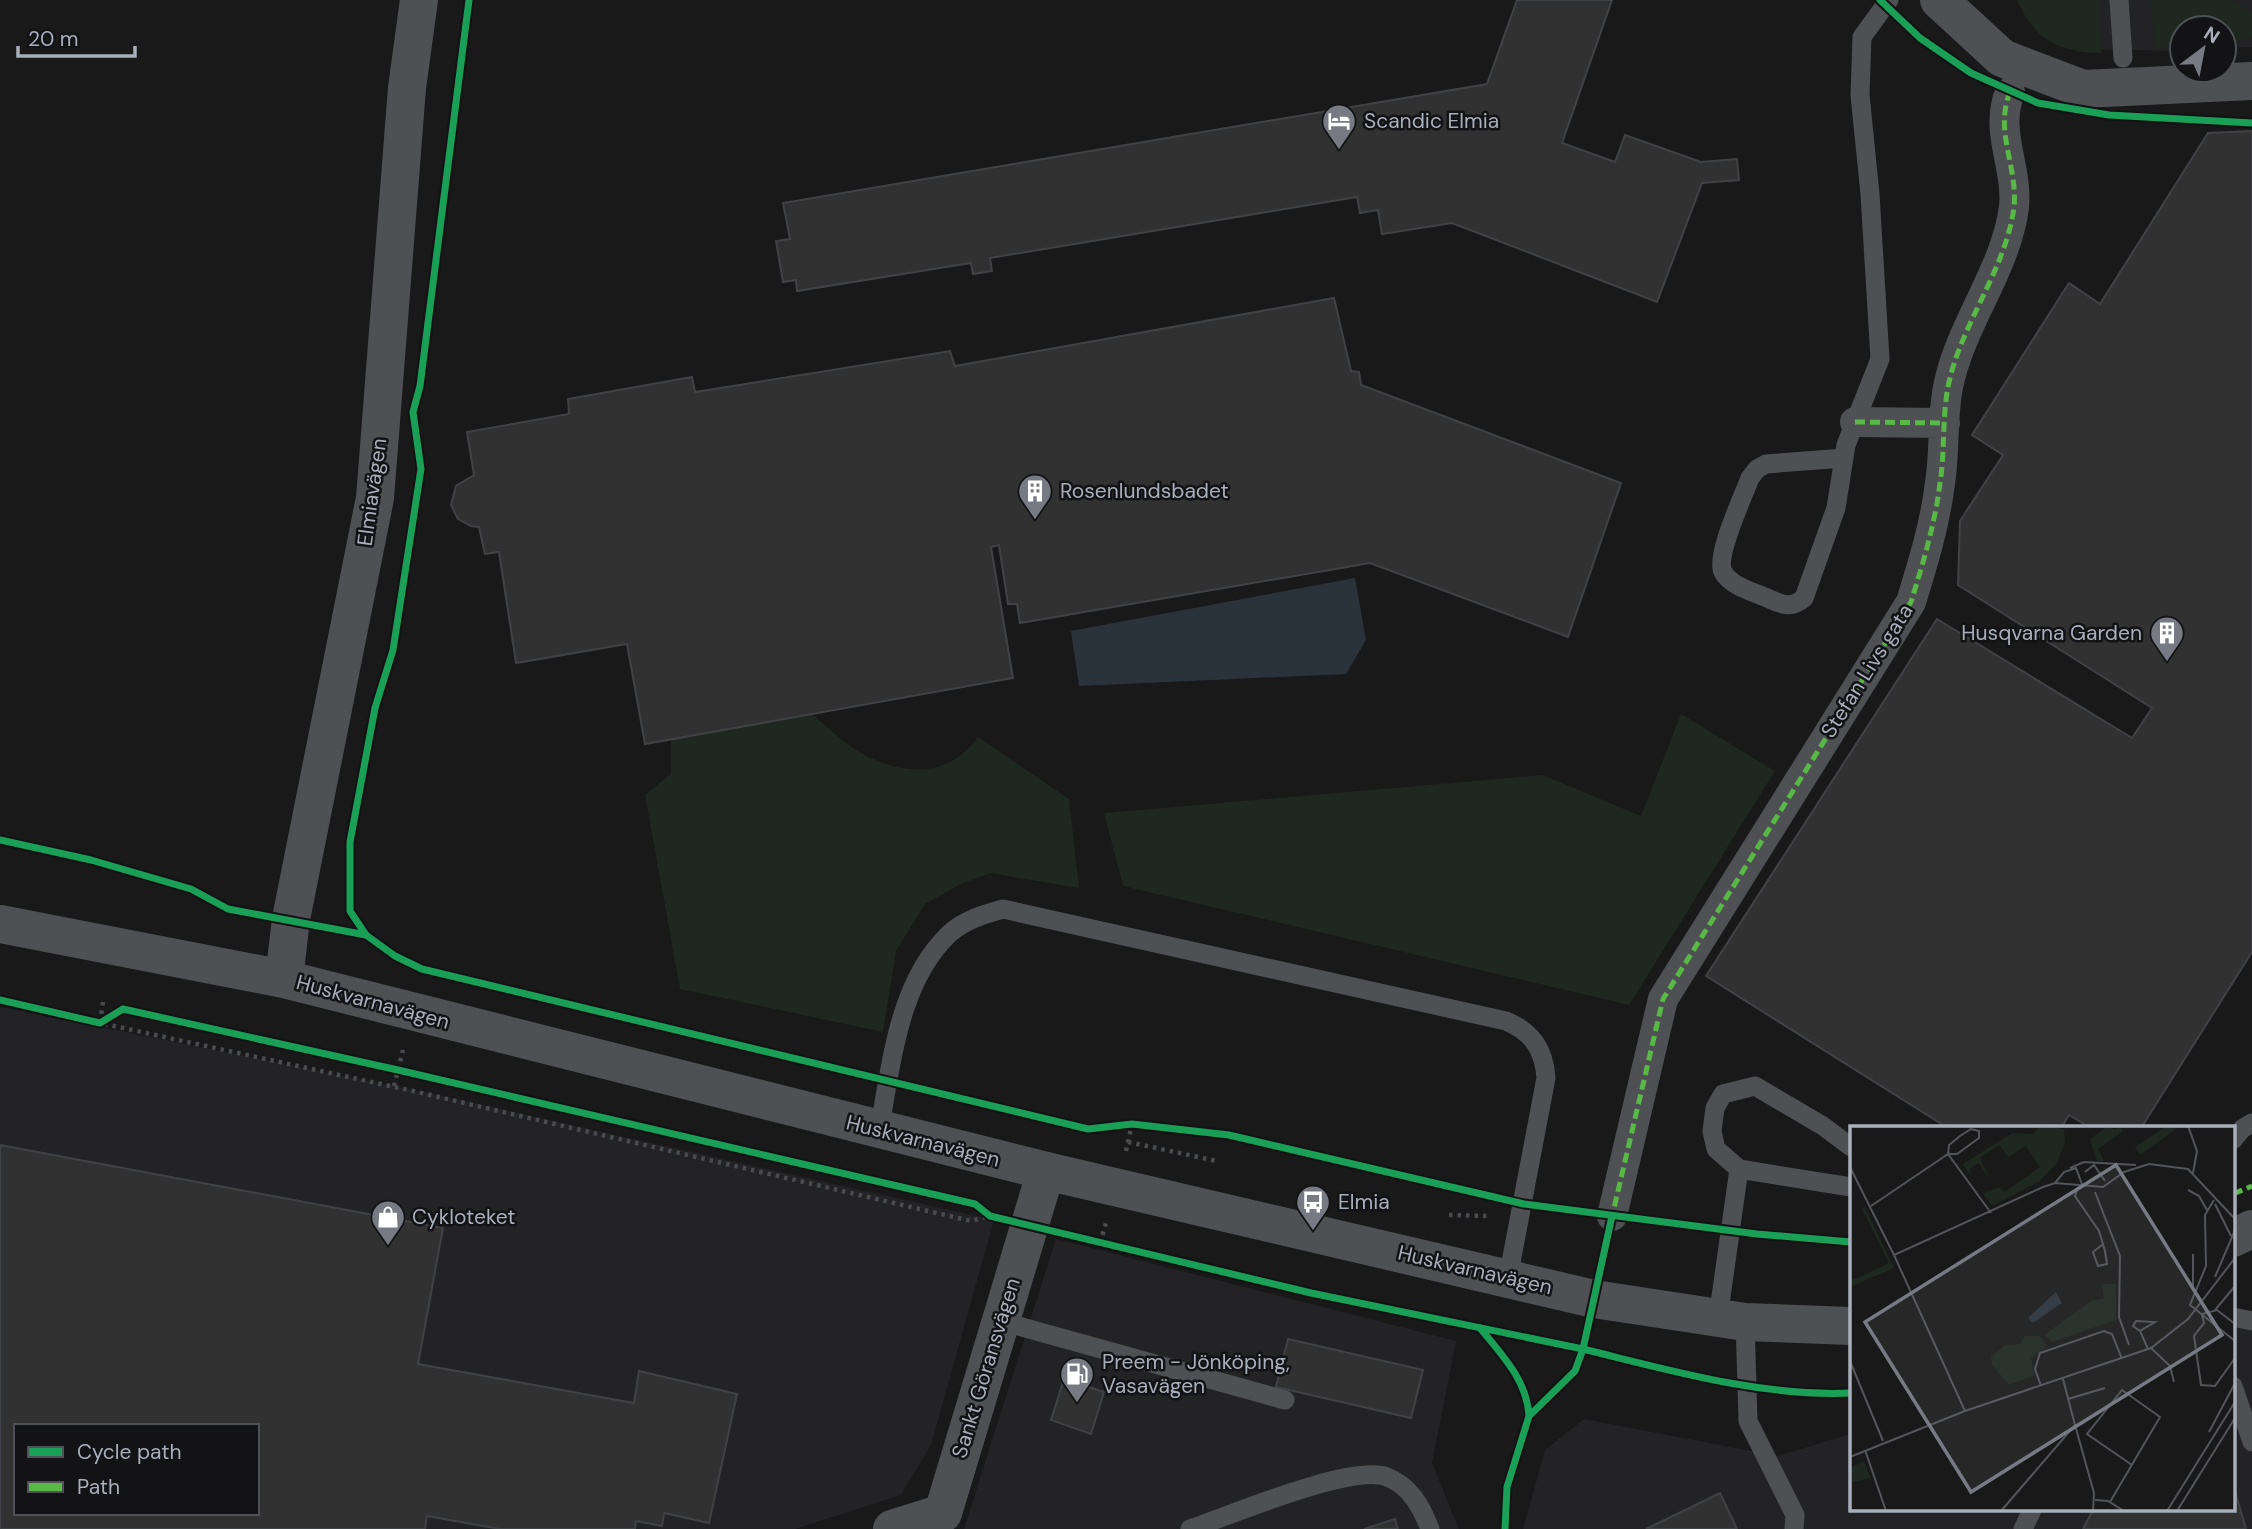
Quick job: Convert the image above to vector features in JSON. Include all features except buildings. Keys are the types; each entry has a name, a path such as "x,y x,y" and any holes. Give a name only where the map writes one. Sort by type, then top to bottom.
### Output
{"street":[{"name":"Elmiavägen","path":"284,979 291,919 375,498 407,88 419,0"},
{"path":"1947,3 2001,58 2082,89 2252,80"},
{"name":"Stefan Livs gata","path":"1612,1216 1662,999 1911,602 1929,544 1941,482 1948,387 1969,325 2003,246 2014,207 2002,120 2010,92"},
{"path":"1855,422 1945,423"},
{"name":"Huskvarnavägen","path":"0,924 284,979 1046,1171 1594,1298 1732,1320 1850,1326"},
{"name":"Sankt Göransvägen","path":"892,1529 941,1521 1046,1171"},
{"path":"2234,1238 2252,1229"}],"lane":[{"path":"1844,458 1766,464 1757,469 1750,478 1722,555 1722,570 1732,583 1785,606 1796,605 1804,598 1836,508 1844,458 1855,422 1881,359 1875,318 1870,194 1860,95 1862,37 1889,0"},
{"path":"2119,0 2123,58"},
{"path":"879,1130 910,991 929,959 951,932 976,917 1003,909 1492,1018 1525,1029 1544,1056 1546,1078 1508,1278"},
{"path":"1850,1146 1755,1086 1723,1094 1715,1108 1712,1131 1717,1149 1739,1170 1850,1187"},
{"path":"1739,1170 1732,1320 1748,1421 1795,1515 1794,1529"},
{"path":"2234,1317 2252,1321"},
{"path":"1000,1321 1286,1400"},
{"path":"2234,1390 2252,1442"},
{"path":"1190,1529 1343,1476 1384,1475 1409,1489 1430,1529"},
{"path":"2023,1529 2031,1512"}],"path":[{"path":"100,1023 103,1002"},
{"path":"100,1023 109,1020"},
{"path":"100,1023 404,1088 971,1221 990,1216"},
{"path":"385,1067 412,1073"},
{"path":"1128,1143 1217,1161"},
{"path":"982,1210 990,1216"},
{"path":"1449,1215 1521,1217"}],"shaded area":[{"path":"2017,0 2099,0 2101,53 2073,50 2050,41 2031,25"},
{"path":"2018,0 2252,0 2252,47 2238,48 2238,14 2168,14 2168,51 2074,49 2041,34 2032,25"},
{"path":"2150,0 2232,0 2252,13 2252,38 2238,40 2238,14 2168,14 2168,47 2155,48"},
{"path":"1355,578 1366,640 1346,674 1079,686 1071,631"},
{"path":"812,714 856,750 879,761 910,769 940,766 954,760 978,737 1069,799 1079,888 990,873 961,884 925,904 896,951 883,1032 680,989 645,795 671,774 671,740"},
{"path":"1681,714 1775,771 1629,1005 1123,886 1104,813 1543,775 1641,816"},
{"path":"0,1007 429,1093 994,1220 931,1445 901,1495 795,1529 0,1529"},
{"path":"1056,1239 1456,1341 1432,1463 1459,1529 964,1529"},
{"path":"2252,1313 2252,1529 1523,1529 1545,1450 1584,1419 1777,1456 1850,1434 1850,1512 2234,1512 2234,1318"}],"marked path":[{"path":"1611,1221 1663,999 1911,602 1938,498 1948,387 1962,342 2002,253 2014,207 2013,178 2004,121 2010,92"},
{"path":"1855,422 1945,423"},
{"path":"2234,1194 2252,1186"}],"cycle path":[{"path":"469,0 420,386 413,412 421,469 393,650 375,708 350,842 350,911 366,935 395,956 422,969 1088,1129 1132,1124 1229,1135 1524,1204 1757,1234 1850,1242"},
{"path":"1880,0 1920,38 1971,73 2038,103 2109,115 2252,123"},
{"path":"0,840 91,860 191,889 228,909 366,935"},
{"path":"0,1000 100,1023 123,1009 975,1204 990,1216 1311,1293 1583,1349 1612,1216"},
{"path":"1480,1328 1505,1358 1518,1379 1524,1391 1529,1416"},
{"path":"1505,1529 1507,1487 1529,1416 1575,1371 1583,1349 1750,1386 1784,1391 1850,1393"}],"place":[{"name":"Scandic Elmia","path":"1339,151"},
{"name":"Rosenlundsbadet","path":"1035,521"},
{"name":"Husqvarna Garden","path":"2167,663"},
{"name":"Elmia","path":"1313,1232"},
{"name":"Cykloteket","path":"388,1247"},
{"name":"Preem - Jönköping, Vasavägen","path":"1077,1404"}]}
